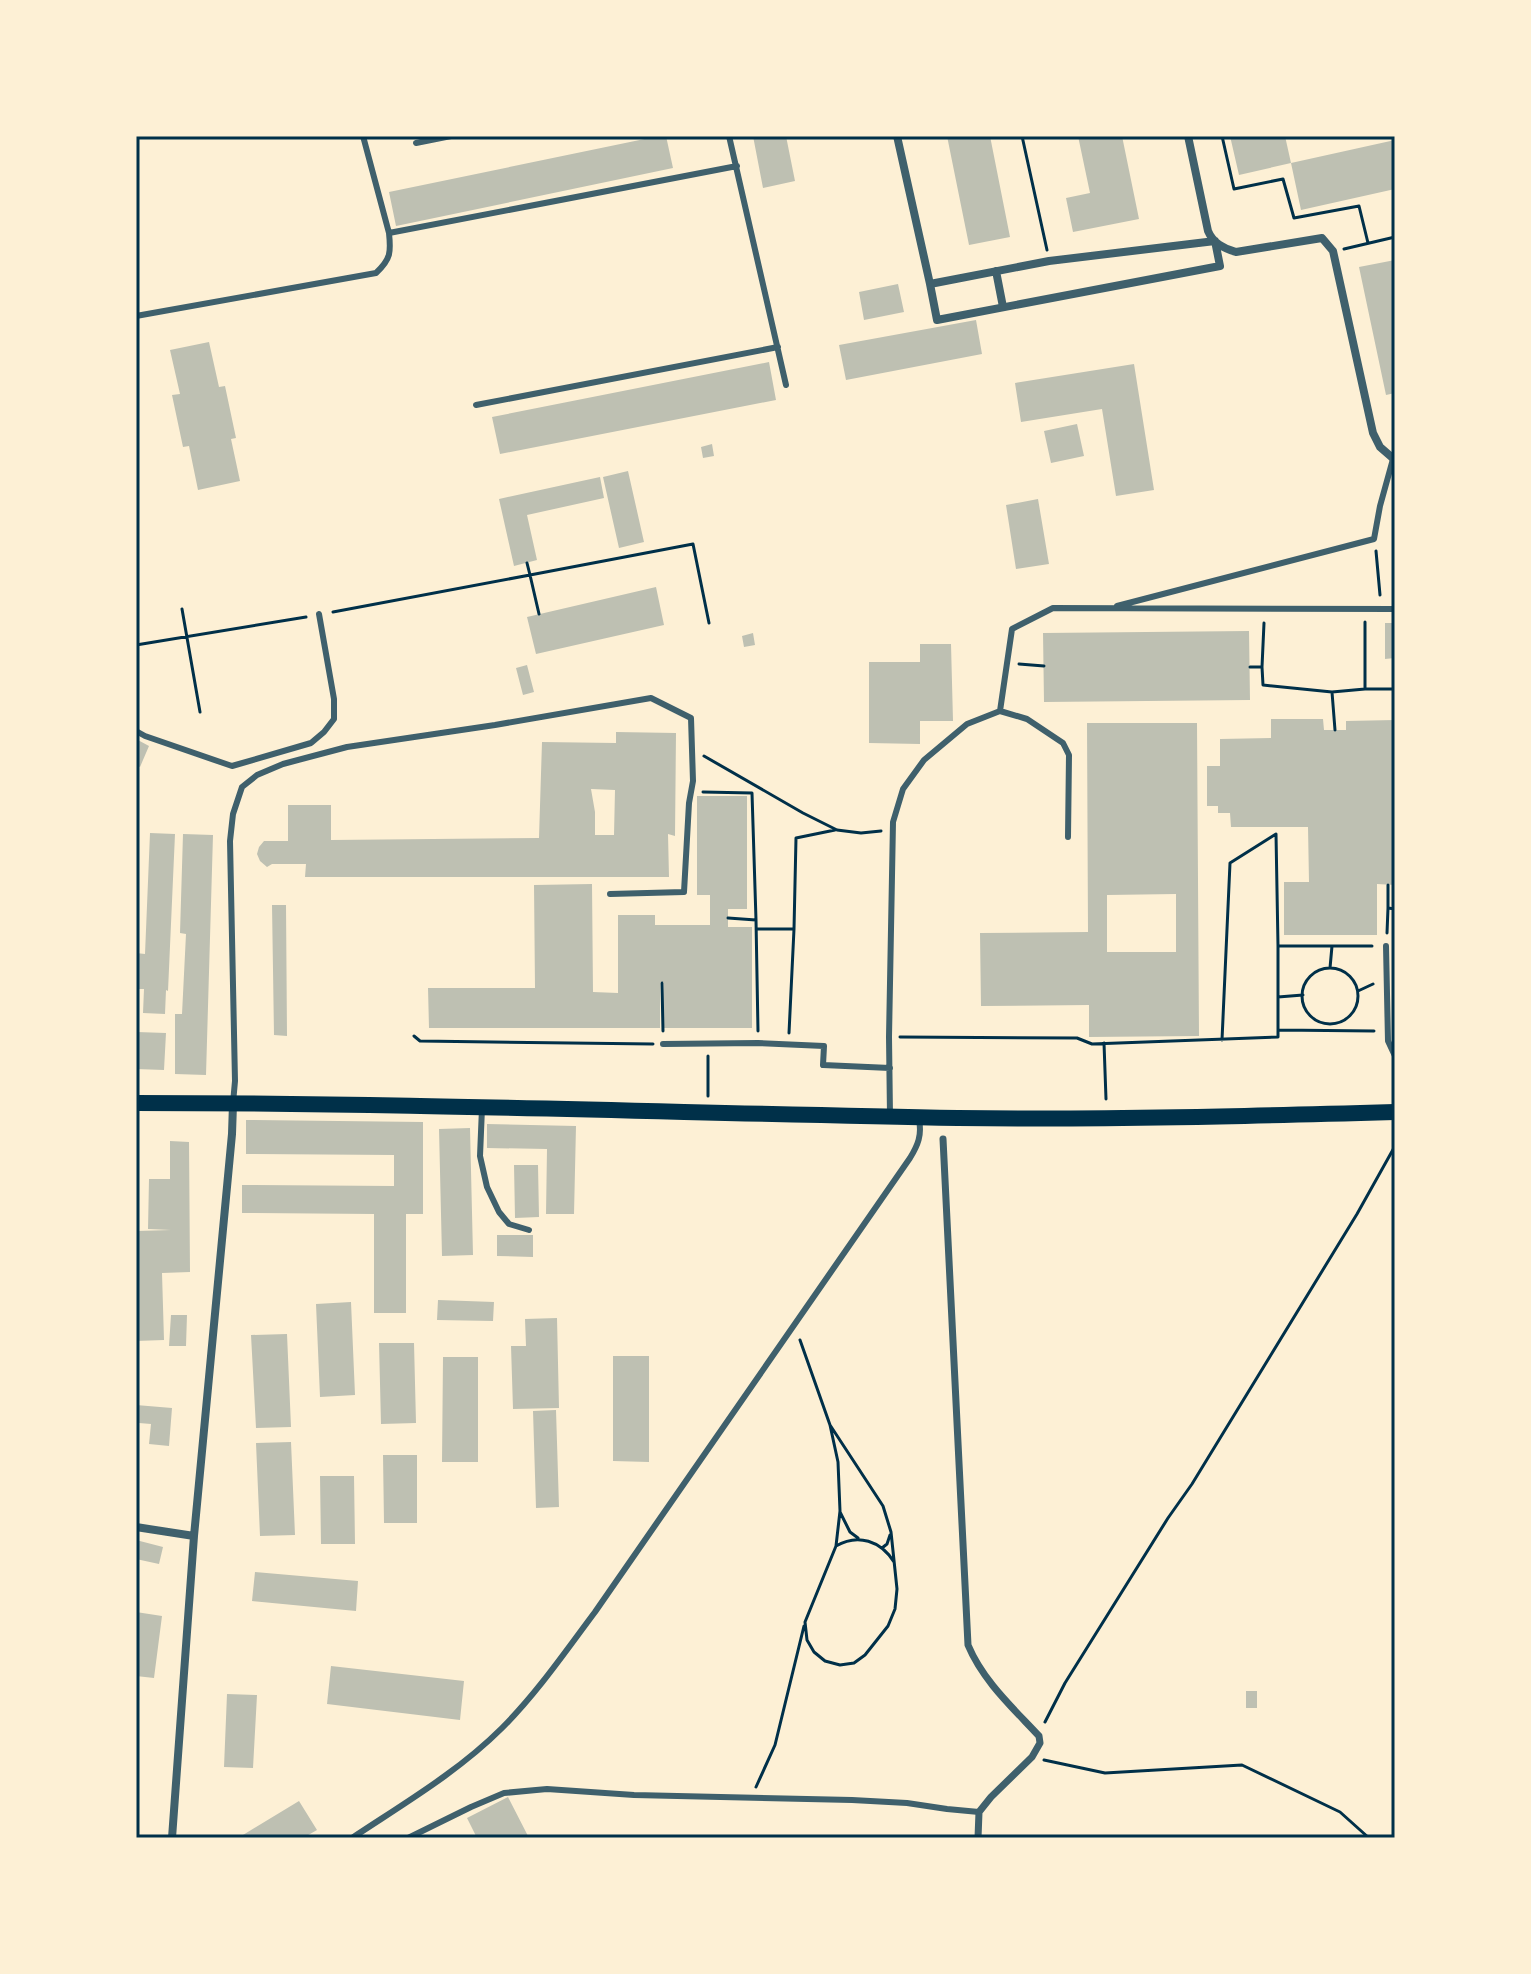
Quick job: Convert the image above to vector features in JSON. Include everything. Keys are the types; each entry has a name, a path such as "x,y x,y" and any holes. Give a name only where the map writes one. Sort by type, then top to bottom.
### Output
{"main road":[{"path":"136,1103 1107,1118 1395,1112"}],"street":[{"path":"897,136 937,320 1220,266 1215,241"},
{"path":"1188,136 1208,231 1223,248 1236,252 1322,238 1333,251 1373,433 1380,447 1394,460"},
{"path":"930,284 1049,261 1215,241"},
{"path":"996,271 1003,307"},
{"path":"172,1838 194,1536 233,1103"},
{"path":"943,1139 968,1645 983,1673 1039,1736 1040,1743 1032,1757 979,1812 978,1838"},
{"path":"136,1527 194,1536"}],"lane":[{"path":"136,316 376,273 387,263 391,249 363,136"},
{"path":"416,143 451,136"},
{"path":"729,136 786,385"},
{"path":"389,233 737,166"},
{"path":"476,405 778,347"},
{"path":"1107,608 1374,539 1394,460"},
{"path":"1000,711 1012,629 1053,608 1395,609"},
{"path":"136,731 232,766 311,743 334,719 334,699 319,614"},
{"path":"233,1103 230,841 233,814 242,787 257,775 283,764 347,747 651,698 691,718 692,788 684,892 610,894"},
{"path":"890,1116 893,822 903,789 924,760 967,724 1000,711 1027,719 1063,743 1069,755 1068,837"},
{"path":"1386,946 1388,1041 1395,1056"},
{"path":"663,1044 824,1046 823,1065 890,1068"},
{"path":"482,1107 480,1156 487,1187 499,1212 509,1224 529,1230"},
{"path":"352,1838 457,1767 500,1729 543,1683 915,1150 921,1131 919,1116"},
{"path":"408,1838 504,1793 547,1789 634,1795 907,1803 979,1812"}],"path":[{"path":"1022,136 1049,261"},
{"path":"1222,136 1234,189 1283,179 1294,218 1359,206 1368,243"},
{"path":"1333,251 1395,237"},
{"path":"1374,539 1382,609"},
{"path":"136,645 693,544 709,623"},
{"path":"527,563 539,614"},
{"path":"182,609 200,712"},
{"path":"1265,609 1263,685 1332,692 1395,689"},
{"path":"1365,609 1365,689"},
{"path":"1007,663 1044,666"},
{"path":"1250,667 1262,667"},
{"path":"1332,692 1335,730"},
{"path":"693,750 837,830"},
{"path":"755,785 752,793 758,1043"},
{"path":"692,788 699,792 752,793"},
{"path":"889,1037 1077,1038 1092,1044 1278,1037 1277,827"},
{"path":"790,1033 796,838 837,830 861,833 893,831"},
{"path":"1222,1040 1230,863 1276,834"},
{"path":"1278,946 1386,946 1388,885"},
{"path":"1388,908 1395,909"},
{"path":"728,918 756,920"},
{"path":"756,929 794,929"},
{"path":"1330,968 1332,946"},
{"path":"1330,968 1348,974 1358,991 1355,1009 1342,1022 1330,1024 1315,1020 1304,1006 1307,980 1313,974 1330,968"},
{"path":"1358,991 1387,978"},
{"path":"414,1036 420,1041 663,1044 662,983"},
{"path":"1278,997 1303,995"},
{"path":"1330,1024 1330,1030"},
{"path":"1278,1030 1388,1031"},
{"path":"1104,1043 1107,1118"},
{"path":"708,1044 708,1101"},
{"path":"1039,1736 1065,1683 1192,1484 1357,1214 1395,1146"},
{"path":"751,1797 775,1745 805,1622 836,1546 840,1511 838,1462 830,1425 795,1325"},
{"path":"805,1622 807,1640 814,1652 825,1661 840,1665 854,1663 865,1655 888,1626 895,1609 897,1589 891,1532 883,1506 830,1425"},
{"path":"840,1511 850,1532 882,1548 894,1563"},
{"path":"882,1548 891,1532"},
{"path":"836,1546 847,1539 858,1538"},
{"path":"1032,1757 1105,1773 1242,1765 1340,1812 1369,1838"}],"building":[{"path":"666,136 673,168 396,226 389,192"},
{"path":"753,136 786,136 795,181 763,188"},
{"path":"947,136 990,136 1010,237 969,245"},
{"path":"1078,136 1122,136 1139,219 1073,232 1066,198 1090,193"},
{"path":"1230,136 1285,136 1291,163 1239,175"},
{"path":"1395,140 1395,189 1301,210 1291,163"},
{"path":"1395,260 1395,393 1386,395 1359,267"},
{"path":"898,284 904,312 864,320 859,292"},
{"path":"976,320 982,354 846,380 839,345"},
{"path":"209,342 219,387 225,386 236,438 231,439 240,481 198,490 189,446 183,447 172,395 180,394 170,350"},
{"path":"769,362 776,400 500,454 492,417"},
{"path":"1134,364 1154,490 1116,496 1102,409 1021,422 1015,383"},
{"path":"1077,424 1084,456 1051,463 1044,431"},
{"path":"712,444 714,456 703,458 701,447"},
{"path":"628,471 644,542 619,548 603,477"},
{"path":"600,477 604,498 527,515 537,560 514,566 499,499"},
{"path":"1038,499 1049,564 1016,569 1006,505"},
{"path":"656,587 664,625 536,654 527,617"},
{"path":"1385,623 1395,623 1395,658 1385,659"},
{"path":"1249,631 1250,700 1044,702 1043,633"},
{"path":"753,633 755,645 744,647 742,636"},
{"path":"920,644 951,644 953,721 920,721 920,744 869,743 869,662 920,662"},
{"path":"527,665 534,692 523,695 516,668"},
{"path":"1271,719 1323,719 1324,730 1346,730 1346,721 1395,720 1395,885 1377,884 1377,935 1284,935 1284,882 1309,882 1308,827 1231,827 1230,813 1218,813 1218,806 1207,806 1207,766 1220,766 1220,739 1271,738"},
{"path":"1087,723 1197,723 1199,1036 1089,1037 1089,1005 981,1006 980,933 1088,932","holes":["1176,894 1176,952 1107,952 1107,895"]},
{"path":"616,732 676,733 675,836 668,834 669,877 305,877 306,864 272,864 267,867 257,854 264,841 288,841 288,805 331,805 331,840 539,838 542,742 616,743","holes":["591,789 615,790 614,835 595,835"]},
{"path":"136,739 149,746 140,767 136,765"},
{"path":"697,796 747,796 747,909 728,909 728,927 752,927 752,1028 663,1028 664,982 660,982 660,1028 429,1028 428,988 535,988 534,885 592,884 593,992 618,993 618,915 655,915 655,925 710,925 710,895 697,895"},
{"path":"150,833 175,834 165,1014 143,1013 144,989 136,989 136,953 145,954"},
{"path":"183,834 213,835 206,1075 175,1074 175,1014 182,1014 186,934 180,933"},
{"path":"272,905 286,905 287,1036 274,1035"},
{"path":"137,1032 166,1033 164,1070 136,1069"},
{"path":"246,1120 423,1122 423,1214 406,1214 406,1313 374,1313 374,1214 242,1213 242,1185 394,1186 394,1155 246,1154"},
{"path":"487,1124 576,1126 574,1214 546,1214 547,1149 487,1148"},
{"path":"470,1128 473,1255 442,1256 439,1129"},
{"path":"170,1141 189,1142 190,1272 162,1273 164,1340 136,1341 136,1231 171,1230 148,1229 149,1179 170,1179"},
{"path":"514,1165 538,1165 539,1217 515,1218"},
{"path":"497,1235 533,1235 533,1257 497,1256"},
{"path":"438,1300 494,1302 493,1321 437,1320"},
{"path":"351,1302 355,1395 320,1397 316,1304"},
{"path":"171,1315 187,1315 186,1346 169,1346"},
{"path":"557,1318 559,1408 513,1409 511,1346 526,1346 525,1319"},
{"path":"287,1334 291,1427 256,1428 251,1335"},
{"path":"379,1343 414,1343 416,1423 381,1424"},
{"path":"613,1356 649,1356 649,1462 613,1461"},
{"path":"443,1357 478,1357 478,1462 442,1462"},
{"path":"136,1405 172,1408 169,1446 149,1444 151,1424 139,1423 136,1435"},
{"path":"556,1410 559,1507 536,1508 533,1411"},
{"path":"291,1442 295,1535 260,1536 256,1443"},
{"path":"383,1455 417,1455 417,1523 384,1523"},
{"path":"320,1476 354,1476 355,1544 321,1544"},
{"path":"136,1540 163,1547 159,1564 136,1559"},
{"path":"255,1572 358,1581 356,1611 252,1601"},
{"path":"136,1612 162,1616 154,1678 136,1676"},
{"path":"331,1666 464,1681 460,1720 327,1704"},
{"path":"1246,1691 1257,1691 1257,1708 1246,1708"},
{"path":"227,1694 257,1695 253,1768 224,1767"},
{"path":"508,1797 528,1836 477,1838 467,1818"},
{"path":"299,1801 317,1830 303,1838 238,1838"}]}
